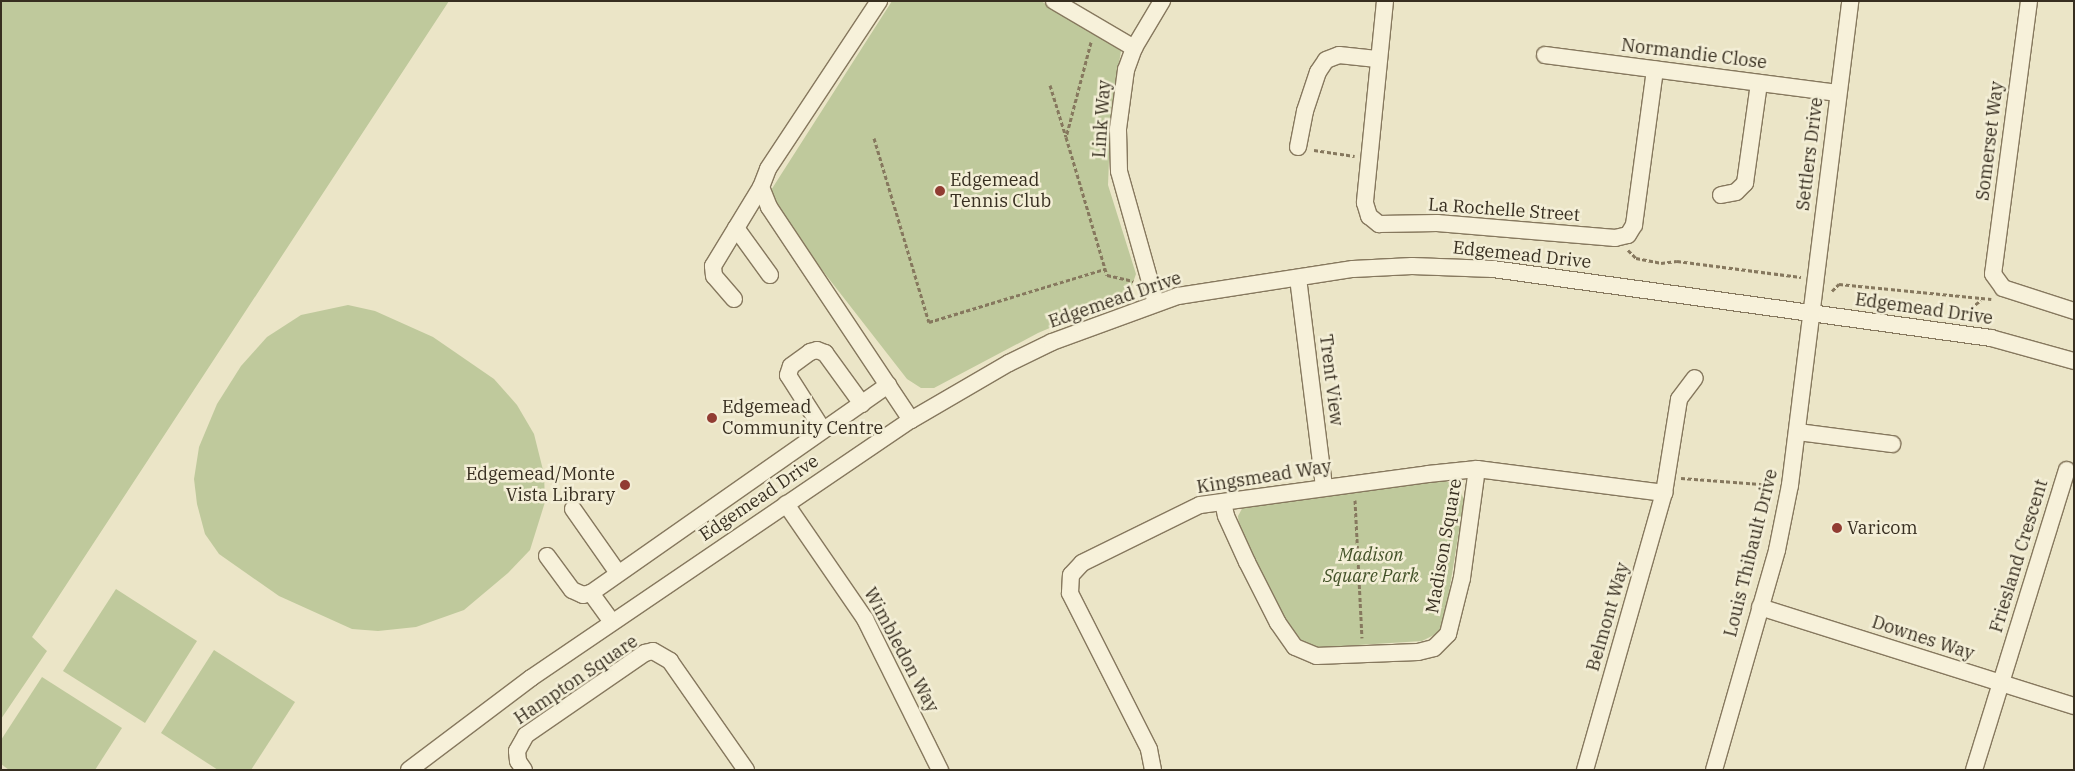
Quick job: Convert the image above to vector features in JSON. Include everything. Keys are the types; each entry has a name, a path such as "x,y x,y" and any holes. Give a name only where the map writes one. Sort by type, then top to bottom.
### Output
{"street":[{"path":"734,299 712,272 716,258 761,187 768,169 879,1"},
{"path":"1054,1 1134,48"},
{"name":"Link Way","path":"1156,303 1119,171 1120,106 1126,70 1134,48 1162,1"},
{"name":"La Rochelle Street","path":"1385,1 1377,59 1365,203 1369,216 1379,224 1437,223 1623,238 1634,225 1655,69"},
{"name":"Settlers Drive","path":"1810,313 1850,1"},
{"name":"Somerset Way","path":"2000,292 1993,274 2029,1"},
{"name":"Normandie Close","path":"1545,55 1838,93"},
{"path":"1298,147 1305,111 1318,72 1326,60 1339,56 1377,59"},
{"path":"1721,195 1736,192 1745,183 1759,83"},
{"path":"761,187 769,207 911,420"},
{"path":"736,228 770,274"},
{"name":"Edgemead Drive","path":"409,770 612,622 911,420 1035,350 1097,323 1178,296 1353,269 1412,266 1493,269 1991,338 2074,361"},
{"name":"Trent View","path":"1298,278 1324,487"},
{"name":"Edgemead Drive","path":"2000,292 2074,311"},
{"name":"Louis Thibault Drive","path":"1714,770 1760,607 1790,485 1798,432 1810,313"},
{"path":"823,430 788,375 791,366 810,352 817,350 826,353 862,404"},
{"name":"Belmont Way","path":"1585,770 1664,493 1679,399 1694,378"},
{"path":"547,556 572,590 583,595 591,592 888,385"},
{"path":"1798,432 1892,444"},
{"name":"Kingsmead Way","path":"1153,770 1149,749 1070,593 1069,583 1082,563 1200,505 1324,487 1477,470 1664,493"},
{"name":"Madison Square","path":"1223,502 1226,516 1247,562 1278,623 1295,647 1316,656 1427,650 1439,644 1448,634 1462,578 1477,470"},
{"name":"Friesland Crescent","path":"1974,770 2067,470"},
{"name":"Wimbledon Way","path":"786,504 865,619 940,770"},
{"path":"573,509 618,574"},
{"path":"591,592 612,622"},
{"name":"Downes Way","path":"1760,607 2074,706"},
{"name":"Hampton Square","path":"524,770 518,761 517,750 526,735 645,653 653,651 670,661 746,770"}],"path":[{"path":"1066,137 1092,36"},
{"path":"1050,85 1107,275 1134,281"},
{"path":"874,138 929,322 1105,269"},
{"path":"1298,147 1369,159"},
{"path":"1627,249 1636,258 1661,263 1677,261 1802,277"},
{"path":"1832,291 1840,284 1981,300"},
{"path":"1960,316 1981,300 2000,292"},
{"path":"1668,476 1756,486 1790,485"},
{"path":"1354,484 1362,654"}],"green space":[{"path":"1,1 449,1 32,637 47,651 1,719"},
{"name":"Edgemead Tennis Club","path":"892,1 1041,1 1121,51 1111,111 1108,185 1136,274 1129,294 1038,333 934,388 921,388 907,379 766,198"},
{"path":"348,305 375,311 433,337 494,379 517,405 534,434 544,474 545,502 530,550 508,573 464,610 416,627 378,631 352,629 279,596 219,554 205,534 197,504 194,479 199,447 217,404 241,366 267,337 301,315"},
{"name":"Madison Square Park","path":"1442,480 1458,485 1464,500 1445,617 1438,633 1422,641 1311,648 1295,640 1239,526 1238,516 1243,507"},
{"path":"116,589 197,641 145,723 63,671"},
{"path":"214,650 295,702 251,770 218,770 161,733"},
{"path":"42,677 122,728 95,770 9,770 1,764 1,740"}],"place":[{"name":"Edgemead Tennis Club","path":"940,191"},
{"name":"Edgemead Community Centre","path":"712,418"},
{"name":"Edgemead/Monte Vista Library","path":"625,485"},
{"name":"Varicom","path":"1837,528"}]}
